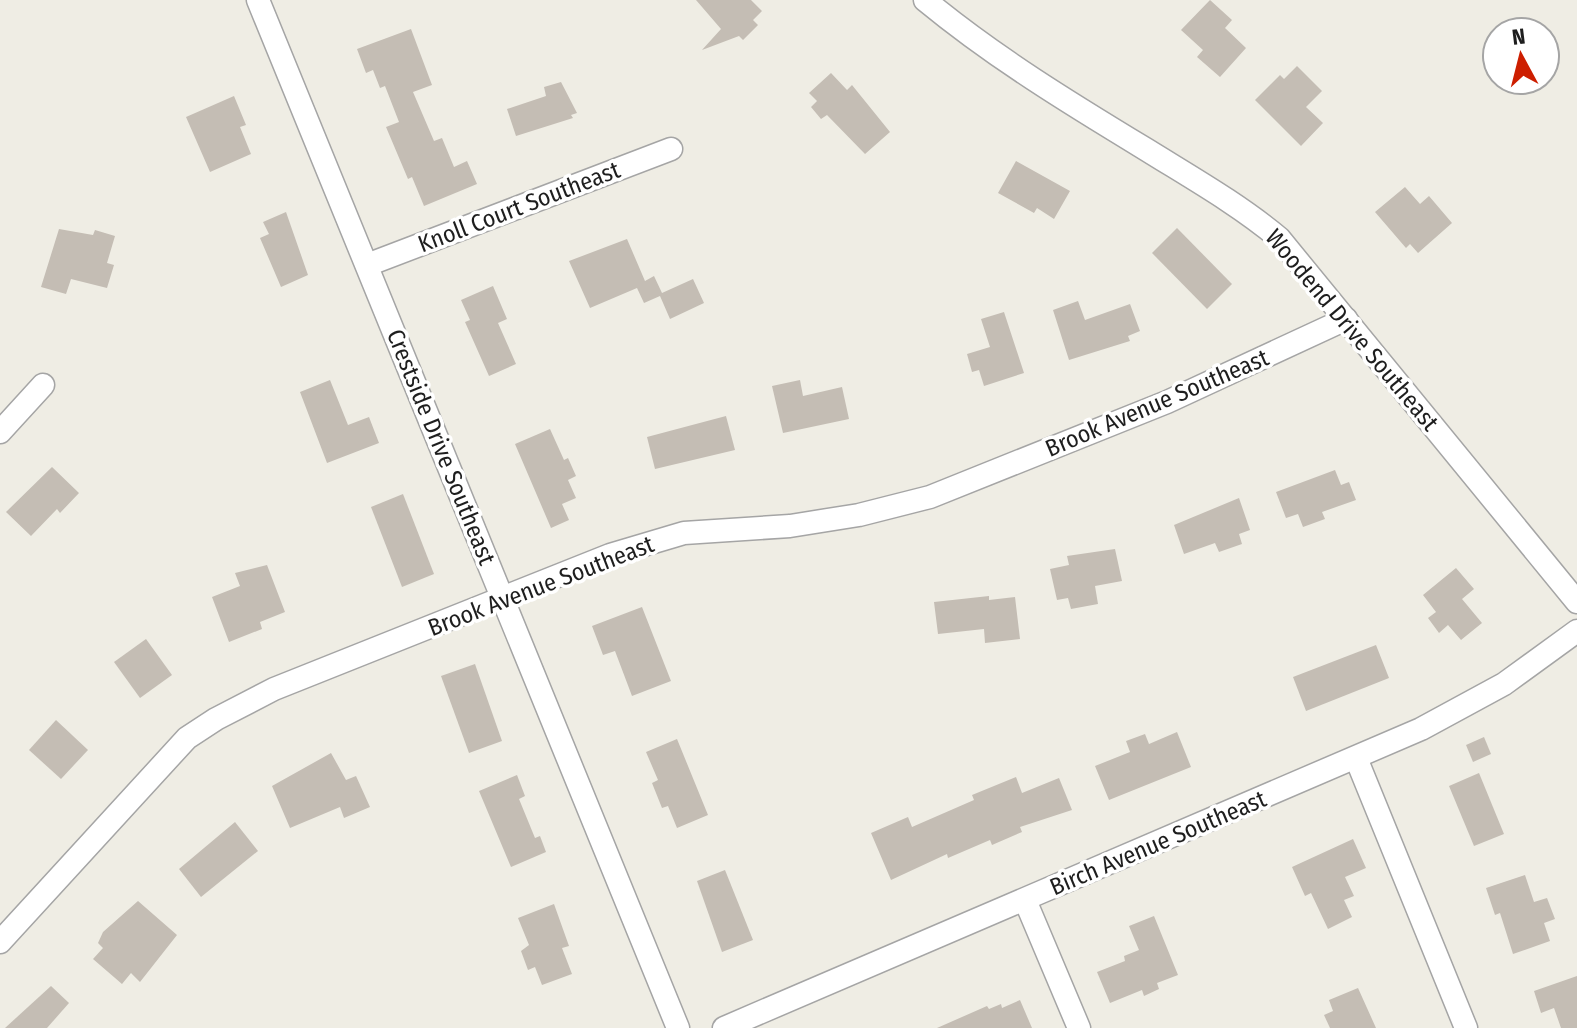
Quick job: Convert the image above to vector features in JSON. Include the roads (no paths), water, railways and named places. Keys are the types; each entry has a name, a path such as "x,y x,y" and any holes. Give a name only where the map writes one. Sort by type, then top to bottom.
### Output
{"street":[{"name":"Crestside Drive Southeast","path":"258,0 678,1028"},
{"name":"Woodend Drive Southeast","path":"925,0 953,23 1073,105 1248,212 1279,238 1577,602"},
{"name":"Knoll Court Southeast","path":"367,265 671,149"},
{"name":"Brook Avenue Southeast","path":"0,942 187,738 274,689 610,555 684,533 790,526 859,515 930,497 1167,402 1346,319"},
{"path":"0,432 43,385"},
{"name":"Birch Avenue Southeast","path":"724,1028 1421,729 1504,684 1577,631"},
{"path":"1356,758 1466,1028"},
{"path":"1025,900 1079,1028"}]}
